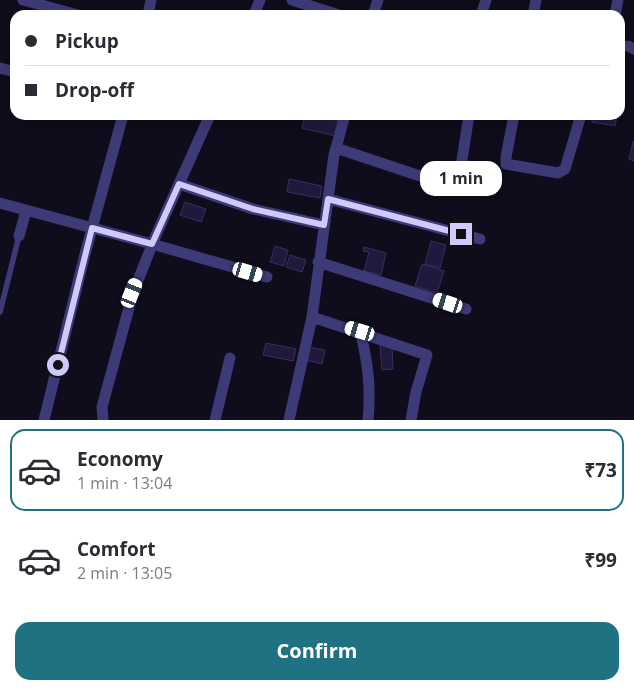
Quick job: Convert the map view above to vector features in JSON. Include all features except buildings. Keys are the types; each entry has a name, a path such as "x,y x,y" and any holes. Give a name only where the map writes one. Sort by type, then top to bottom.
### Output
{"street":[{"path":"23,0 60,10"},
{"path":"292,0 323,10"},
{"path":"44,420 92,228 122,120"},
{"path":"103,420 102,407 125,316 152,244 208,120"},
{"path":"289,420 312,317 318,262 336,148 344,120"},
{"path":"336,148 447,185 456,185 459,179 468,120"},
{"path":"513,120 506,164 558,173 565,169 580,120"},
{"path":"179,184 253,209 324,225"},
{"path":"328,199 480,239"},
{"path":"0,203 152,244 267,278"},
{"path":"19,236 26,211"},
{"path":"318,262 466,309"},
{"path":"312,317 360,331 427,355 416,392 411,420"},
{"path":"360,331 368,360 370,377 368,420"},
{"path":"215,420 230,358"}],"lane":[{"path":"0,312 19,236"}],"route":[{"path":"58,365 84,254 92,228 152,244 179,184 253,209 324,225 328,199 461,234"}]}
